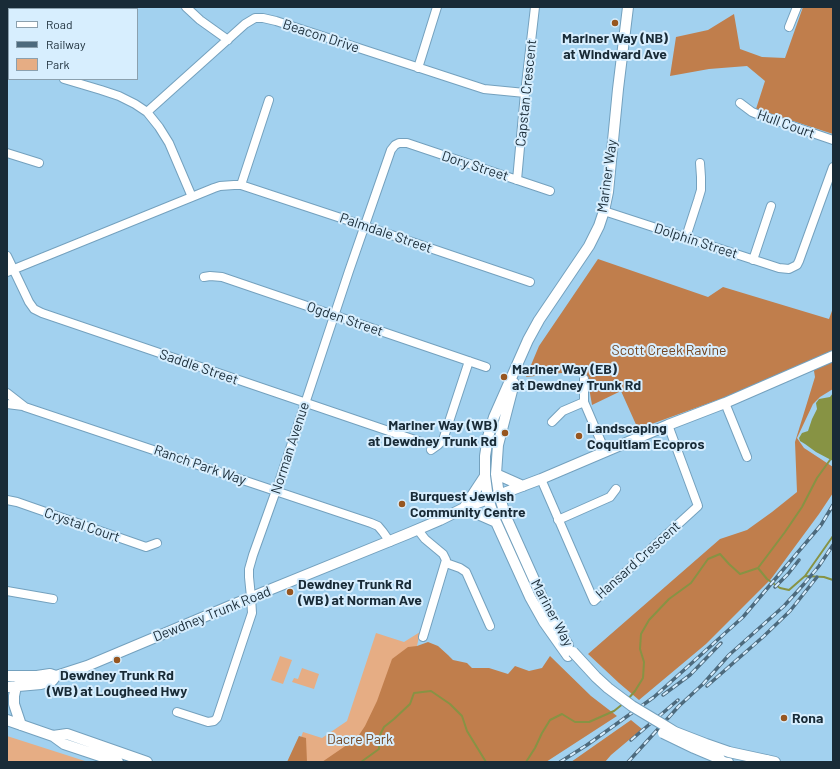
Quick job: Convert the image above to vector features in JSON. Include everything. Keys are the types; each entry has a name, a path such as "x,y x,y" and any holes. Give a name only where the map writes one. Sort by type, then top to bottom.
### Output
{"main road":[{"name":"Mariner Way","path":"628,7 608,192 604,211 590,246 539,320 524,348 494,417 486,452 485,476 488,500 496,522 536,608 552,634 571,654 608,688 632,706 675,732 737,754 771,761"},
{"name":"Mariner Way","path":"524,348 499,442 496,459 496,474 501,504 550,615 580,670 598,688 620,706 649,725 678,741 728,762"},
{"name":"Dewdney Trunk Road","path":"12,686 41,684 52,681 56,676 87,666 251,597 390,542 464,508 523,486 668,425 725,403 833,356"},
{"path":"496,474 523,486"},
{"path":"485,476 464,508 496,522"},
{"name":"Dewdney Trunk Road","path":"7,676 37,676 50,674 56,676"},
{"path":"12,686 14,704 21,725"},
{"path":"7,720 53,736 64,744 118,762"},
{"path":"53,736 67,734 147,762"}],"street":[{"path":"83,7 92,7"},
{"path":"186,7 200,20 228,40"},
{"path":"418,68 437,7"},
{"name":"Capstan Crescent","path":"517,180 535,7"},
{"path":"789,28 797,7"},
{"name":"Beacon Drive","path":"147,112 245,24 252,20 262,18 276,20 484,89 525,93"},
{"path":"67,80 119,96 147,112 169,143 192,197"},
{"path":"10,270 220,186 241,185 269,100"},
{"name":"Hull Court","path":"740,103 757,114 833,140"},
{"name":"Dory Street","path":"399,143 407,143 550,191"},
{"name":"Norman Avenue","path":"176,712 208,722 214,721 218,718 252,613 249,569 253,555 390,152 393,147 399,143"},
{"path":"7,153 39,163"},
{"path":"686,237 700,190 700,163"},
{"name":"Dolphin Street","path":"604,211 753,260 779,268 789,269 797,265 799,261 833,167"},
{"name":"Palmdale Street","path":"241,185 530,282"},
{"path":"753,260 771,206"},
{"name":"Saddle Street","path":"7,256 10,270 29,302 34,309 39,312 58,320 421,442"},
{"name":"Ogden Street","path":"204,277 222,277 486,367"},
{"path":"430,450 443,440 469,361"},
{"path":"584,379 584,402 605,451"},
{"name":"Ranch Park Way","path":"7,393 25,407 371,523 378,526 390,542"},
{"path":"552,422 563,411 584,402"},
{"path":"725,403 747,457"},
{"path":"7,404 15,404 25,407"},
{"name":"Hansard Crescent","path":"540,479 594,601 698,506 668,425"},
{"path":"558,520 610,496 616,489"},
{"name":"Crystal Court","path":"7,500 17,502 146,547 157,544"},
{"path":"418,530 425,539 445,556 446,563 423,636"},
{"path":"446,563 466,572 490,626"},
{"path":"7,591 53,599"}],"green space":[{"path":"803,7 833,7 833,134 756,109 765,81 747,66 709,69 670,76 676,37 708,30 734,14 740,49 762,57 785,58"},
{"name":"Scott Creek Ravine","path":"598,259 708,297 723,287 829,319 833,308 833,389 820,397 813,404 797,438 804,448 833,467 833,493 771,579 706,644 639,700 588,654 720,539 747,530 797,492 795,442 815,377 813,365 638,429 621,391 592,405 587,376 571,372 526,377 539,346"},
{"name":"Dacre Park","path":"420,632 417,646 377,762 292,762 303,732 322,738 347,721 376,633 404,642"},
{"path":"428,642 438,646 453,660 467,663 472,668 489,668 508,674 515,666 529,671 542,668 550,656 591,696 617,716 546,762 322,762 357,738 365,726 377,701 392,659 408,647 417,646"},
{"path":"280,656 292,660 283,684 271,680"},
{"path":"302,668 319,674 314,689 292,682 294,678 298,679"},
{"path":"631,720 642,729 611,755 605,762 571,762"},
{"path":"7,736 88,762 7,762"},
{"path":"299,736 306,738 307,762 287,762"}],"shaded area":[{"path":"833,393 833,461 816,452 800,441 799,438 802,433 808,431 817,409 816,403 819,399 830,397"}],"waterway":[{"path":"758,568 802,507 817,478 830,460"},
{"path":"758,568 767,579 780,588 789,590 805,576 833,536"},
{"path":"628,699 643,678 644,662 640,649 641,634 649,620 669,599 691,583 708,559 720,554 740,574 758,568"},
{"path":"805,576 824,577 833,580"},
{"path":"361,762 379,749 379,737 384,727 410,704 414,693 431,691 450,704 462,716 467,731 486,762"},
{"path":"526,762 550,720 562,714 575,722 589,722 614,711 624,703"}],"railway":[{"path":"560,762 587,745 654,697 743,617 821,525 833,505"},
{"path":"628,762 679,706 703,684 729,655 784,606 819,566 833,545"},
{"path":"775,587 799,560"},
{"path":"707,686 790,611 817,577"},
{"path":"663,695 690,675 721,643"},
{"path":"631,740 678,700"}],"place":[{"name":"Mariner Way (NB) at Windward Ave","path":"615,23"},
{"name":"Mariner Way (EB) at Dewdney Trunk Rd","path":"504,377"},
{"name":"Mariner Way (WB) at Dewdney Trunk Rd","path":"505,433"},
{"name":"Landscaping Coquitlam Ecopros","path":"579,436"},
{"name":"Burquest Jewish Community Centre","path":"402,504"},
{"name":"Dewdney Trunk Rd (WB) at Norman Ave","path":"290,592"},
{"name":"Dewdney Trunk Rd (WB) at Lougheed Hwy","path":"117,660"},
{"name":"Rona","path":"784,718"}]}
